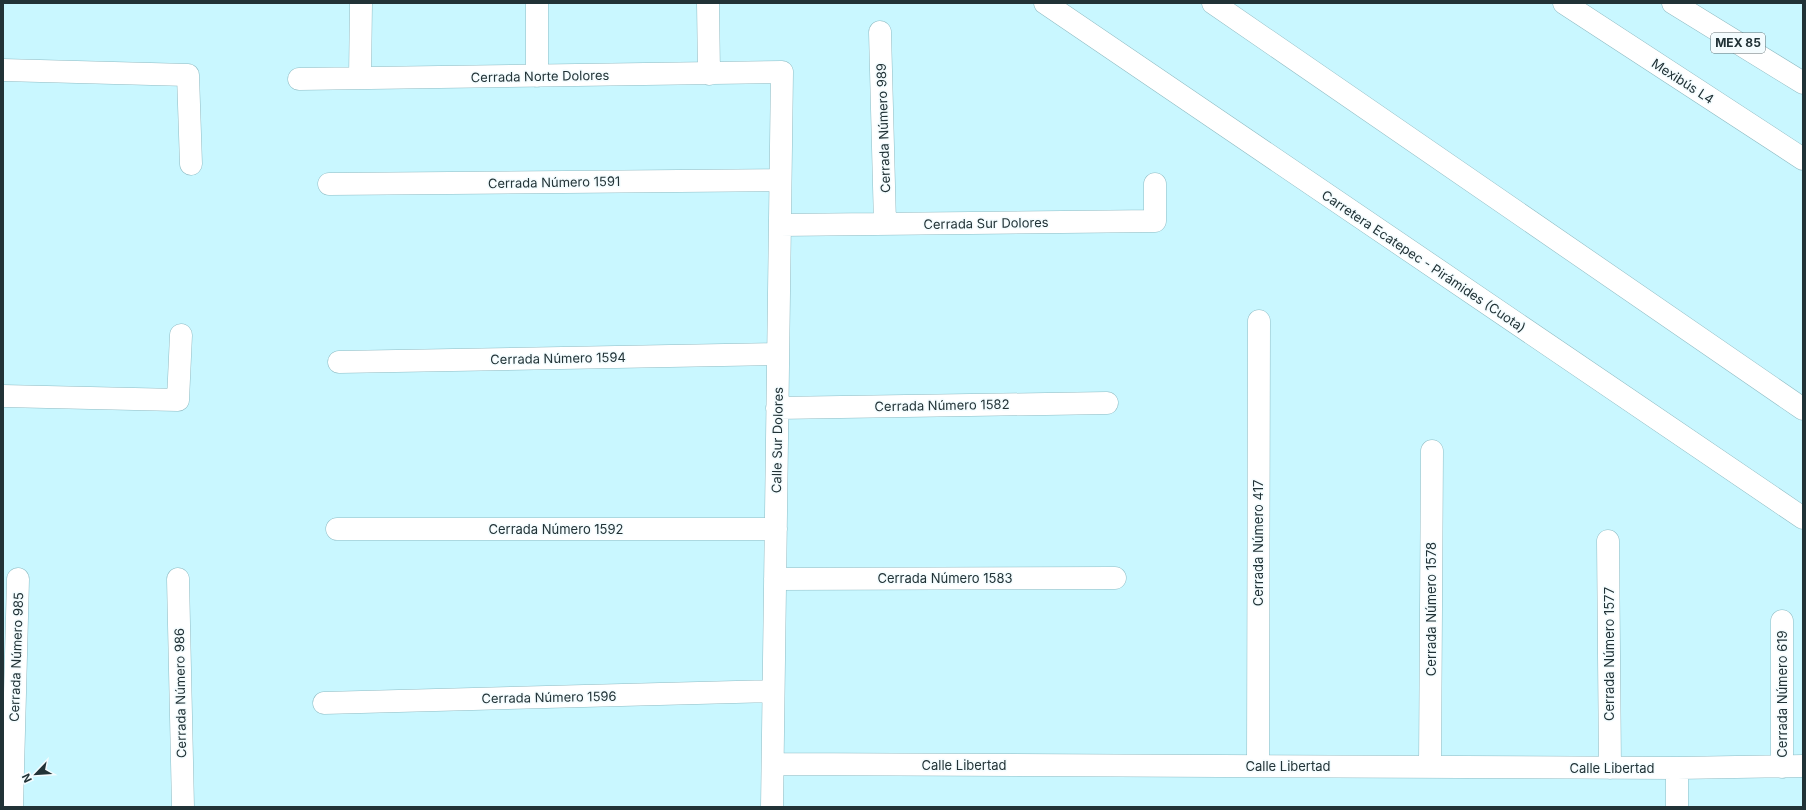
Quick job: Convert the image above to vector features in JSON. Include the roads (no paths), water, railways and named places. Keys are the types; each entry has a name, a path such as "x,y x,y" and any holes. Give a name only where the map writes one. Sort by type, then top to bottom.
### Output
{"main road":[{"path":"360,78 361,3"},
{"path":"537,3 538,76"},
{"path":"708,3 709,74"},
{"name":"Carretera Ecatepec - Pirámides (Cuota)","path":"1045,3 1803,518"},
{"path":"1213,3 1803,409"},
{"name":"Mexibús L4","path":"1564,3 1803,159"},
{"name":"MEX 85","path":"1673,3 1803,83"},
{"name":"Cerrada Número 989","path":"880,32 885,224"},
{"path":"3,70 188,75 191,164"},
{"name":"Cerrada Norte Dolores","path":"299,79 782,72"},
{"name":"Calle Sur Dolores","path":"772,807 782,72"},
{"name":"Cerrada Número 1591","path":"329,184 780,180"},
{"name":"Cerrada Sur Dolores","path":"780,225 1155,222 1155,184"},
{"name":"Cerrada Número 417","path":"1258,766 1259,321"},
{"path":"3,396 178,400 181,335"},
{"name":"Cerrada Número 1594","path":"339,362 778,354"},
{"name":"Cerrada Número 1582","path":"777,408 1107,403"},
{"name":"Cerrada Número 1578","path":"1430,767 1432,451"},
{"name":"Cerrada Número 1592","path":"337,529 776,529"},
{"name":"Cerrada Número 1577","path":"1608,541 1610,768"},
{"name":"Cerrada Número 1583","path":"775,578 1115,578"},
{"name":"Cerrada Número 985","path":"12,807 18,579"},
{"name":"Cerrada Número 986","path":"178,579 183,807"},
{"name":"Cerrada Número 619","path":"1782,620 1793,766"},
{"name":"Cerrada Número 1596","path":"324,702 773,692"},
{"name":"Calle Libertad","path":"773,764 1610,768 1793,766"},
{"path":"1677,768 1678,807"}]}
